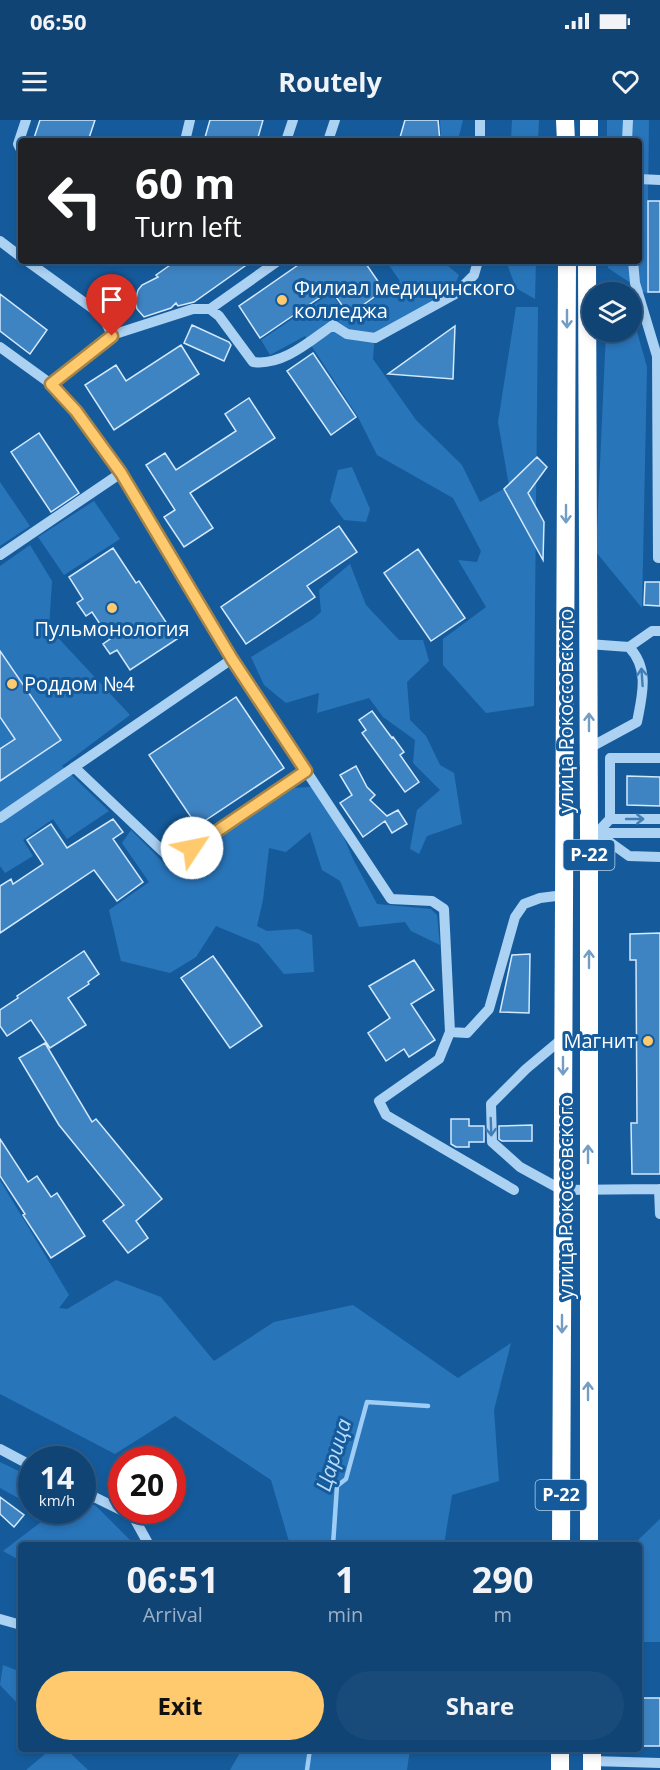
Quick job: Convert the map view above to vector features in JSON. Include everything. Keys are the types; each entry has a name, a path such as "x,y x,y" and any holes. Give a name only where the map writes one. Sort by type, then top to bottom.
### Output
{"highway":[{"path":"566,120 566,138"},
{"path":"589,120 589,138"},
{"name":"улица Рокоссовского","path":"561,1542 567,264"},
{"name":"улица Рокоссовского","path":"586,264 589,748 593,832 588,1190 589,1542"},
{"path":"560,1752 560,1770"}],"street":[{"path":"187,138 190,120"},
{"path":"287,138 292,120"},
{"path":"329,138 335,120"},
{"path":"480,120 480,138"},
{"path":"627,138 628,120"},
{"path":"19,138 22,121"},
{"path":"642,179 660,180"},
{"path":"0,241 18,254"},
{"path":"31,264 103,316 112,336"},
{"path":"51,384 112,336 193,309 210,309 274,264"},
{"path":"210,309 219,316 253,362 266,364 281,359 333,326 347,334 375,338 455,294 474,274 477,264"},
{"path":"633,264 635,283 657,345 658,558 660,558"},
{"path":"0,347 51,384 76,411 121,473 232,659 391,898 432,901 444,909 450,1032 439,1059 379,1101 386,1115 513,1190"},
{"path":"0,555 121,473"},
{"path":"588,644 629,648 652,631 660,631"},
{"path":"589,748 637,722 643,691 641,663 629,648"},
{"path":"0,818 232,659"},
{"path":"610,819 610,758 660,758"},
{"path":"74,767 173,861 306,771"},
{"path":"593,832 610,819 660,819"},
{"path":"593,832 660,833"},
{"path":"593,832 629,856 660,857"},
{"path":"450,1032 467,1033 489,1009 514,916 524,904 540,898 564,895"},
{"path":"563,1038 526,1069 491,1104 492,1142 520,1167 562,1190 660,1189 660,1214"},
{"path":"0,1449 18,1459"},
{"path":"96,1498 133,1516 147,1542"},
{"path":"0,1619 18,1624"},
{"path":"592,1760 660,1763"}],"shaded area":[{"path":"440,120 463,120 458,138 441,136"},
{"path":"512,120 539,120 538,138 511,138"},
{"path":"607,120 649,120 647,294 642,291 642,282 629,282 608,268 608,264 642,264 642,138 607,138"},
{"path":"388,264 446,264 459,275 452,291 375,333 373,359 416,420 462,465 480,502 509,486 498,422 516,307 538,307 534,706 486,713 443,665 443,639 486,607 458,560 477,562 481,551 453,498 377,455 358,417 305,336 270,355 261,340 331,293 348,317 400,281"},
{"path":"507,264 536,264 535,299 516,288"},
{"path":"606,342 640,342 647,367 642,608 596,552"},
{"path":"352,467 370,509 366,522 344,520 330,501 338,470"},
{"path":"0,482 30,526 0,546"},
{"path":"94,501 120,539 64,575 38,537"},
{"path":"30,545 52,581 49,628 130,715 62,766 109,811 67,839 53,819 23,840 33,856 5,873 0,866 0,566"},
{"path":"350,564 366,605 399,640 423,640 429,661 407,682 410,720 426,736 440,765 454,773 462,824 427,836 419,854 410,849 417,810 440,790 413,763 415,740 383,717 369,698 317,713 319,693 286,703 264,685 251,657 321,612 319,590"},
{"path":"322,786 353,859 377,904 431,909 437,915 440,945 411,931 405,922 359,927 340,881 322,870 310,832 286,852 269,848 263,900 257,926 267,931 298,929 312,935 314,972 284,974 259,944 216,926 196,957 170,973 121,961 109,910 149,882 122,843 131,830 171,870 294,788"},
{"path":"0,1180 69,1295 59,1308 67,1309 116,1280 161,1297 214,1361 274,1322 353,1305 458,1378 511,1343 494,1410 499,1481 452,1495 444,1542 289,1542 271,1480 175,1416 128,1446 108,1446 108,1450 0,1394"},
{"path":"0,1462 18,1471 18,1498 0,1488"},
{"path":"96,1506 108,1518 108,1524 114,1524 132,1542 18,1542 18,1559 3,1551 38,1524 96,1524"},
{"path":"660,1519 660,1642 642,1642 642,1542 636,1542"},
{"path":"3,1665 18,1671 18,1704 0,1685"},
{"path":"47,1752 69,1752 88,1770 26,1770"},
{"path":"240,1752 410,1752 407,1770 230,1770"}],"building":[{"path":"40,120 95,120 89,138 34,138"},
{"path":"210,120 263,120 258,138 205,138"},
{"path":"405,120 438,120 440,138 400,138"},
{"path":"648,201 660,201 660,292 648,292"},
{"path":"172,264 248,264 194,302 178,306 176,303 171,308 144,317 137,309 135,302 138,290 142,285 158,277 156,275"},
{"name":"Филиал медицинского колледжа","path":"300,264 366,264 384,290 349,315 331,290 260,338 239,306"},
{"path":"0,294 47,330 30,354 0,331"},
{"path":"192,325 229,342 231,345 224,361 184,343"},
{"path":"455,326 453,379 388,374"},
{"path":"181,345 199,374 114,430 85,385 116,365 126,381"},
{"path":"313,353 356,417 331,435 287,371"},
{"path":"249,398 275,438 190,493 213,528 184,547 164,517 175,510 146,465 165,453 176,470 236,431 225,414"},
{"path":"39,433 79,493 51,512 11,452"},
{"path":"537,457 547,467 528,493 544,522 543,560 504,489"},
{"path":"339,526 357,552 307,586 315,597 246,644 221,607"},
{"name":"Пульмонология","path":"113,548 136,583 139,581 177,639 130,670 117,650 110,654 103,644 110,639 92,612 86,616 77,603 83,599 69,577"},
{"path":"418,549 465,618 431,641 384,573"},
{"path":"645,582 660,582 660,606 644,605"},
{"name":"Роддом №4","path":"0,651 61,740 0,781 0,749 15,739 0,717"},
{"path":"236,697 284,768 197,826 149,755"},
{"path":"372,711 404,752 400,755 419,782 405,792 362,733 366,730 359,720"},
{"path":"356,766 367,787 375,795 370,800 387,816 398,810 407,824 392,833 385,821 363,837 340,803 352,795 340,775"},
{"path":"627,776 660,777 660,806 627,805"},
{"path":"113,819 123,832 113,839 143,882 117,901 94,870 0,933 0,886 11,879 13,884 43,864 27,840 51,824 67,848"},
{"name":"Магнит","path":"660,933 660,1174 632,1174 631,1123 637,1123 636,960 630,960 630,934"},
{"path":"84,951 99,974 68,998 86,1025 50,1048 31,1020 7,1036 0,1026 0,1010"},
{"path":"530,954 529,1013 500,1012 512,955"},
{"path":"213,956 262,1026 230,1048 181,978"},
{"path":"414,960 434,990 411,1004 435,1040 409,1057 404,1049 386,1061 368,1033 390,1018 369,986"},
{"path":"45,1043 92,1122 96,1119 162,1199 136,1221 148,1238 128,1253 103,1221 124,1205 59,1125 19,1058"},
{"path":"451,1119 469,1119 469,1126 484,1126 484,1142 469,1142 469,1147 456,1147 451,1144"},
{"path":"532,1125 532,1141 502,1141 499,1139 499,1126"},
{"path":"0,1139 28,1182 37,1176 51,1197 57,1193 85,1236 51,1258 0,1176"},
{"path":"0,1497 18,1510 18,1522 14,1527 0,1514"},
{"path":"643,1698 660,1698 660,1746 642,1746"}],"waterway":[{"name":"Царица","path":"333,1542 337,1486 346,1479 367,1402 428,1406"},
{"name":"Царица","path":"307,1770 310,1752"}],"place":[{"name":"Филиал медицинского колледжа","path":"282,300"},
{"name":"Пульмонология","path":"112,608"},
{"name":"Роддом №4","path":"12,684"},
{"name":"Магнит","path":"648,1041"}],"route":[{"path":"112,336 51,384 76,411 121,473 232,659 306,771 192,848"}]}
